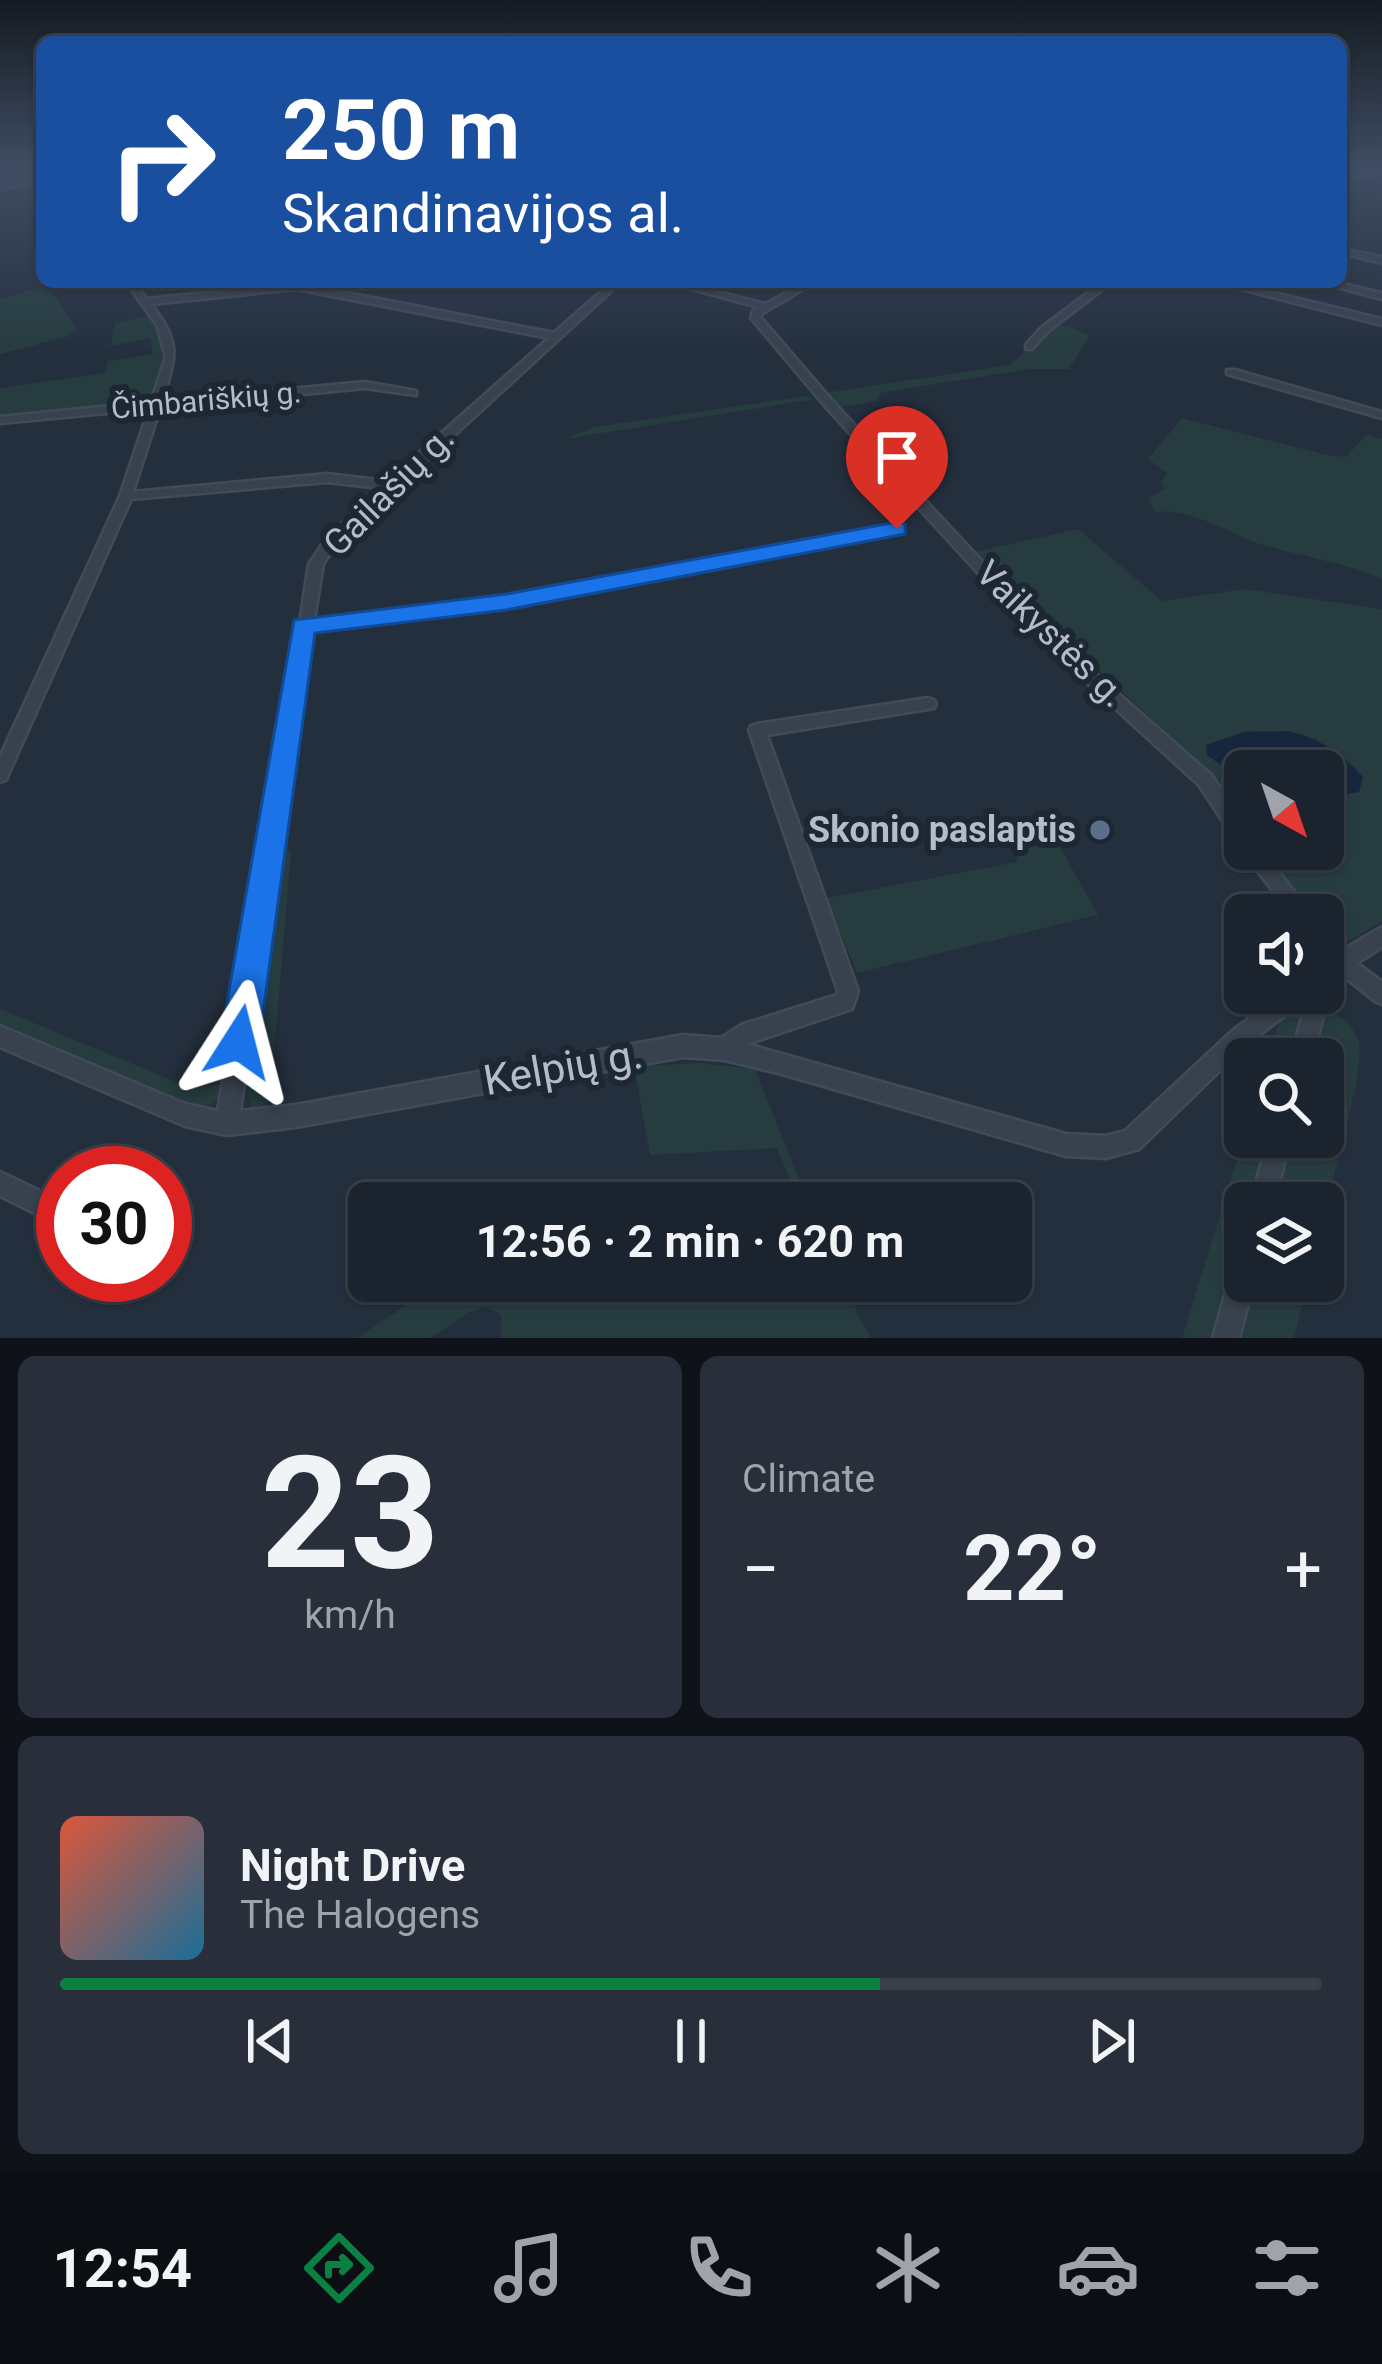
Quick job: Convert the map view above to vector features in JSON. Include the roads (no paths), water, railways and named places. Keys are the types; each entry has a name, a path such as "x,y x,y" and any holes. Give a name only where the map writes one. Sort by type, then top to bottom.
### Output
{"street":[{"path":"1347,252 1382,260"},
{"path":"0,775 126,496 158,405 172,348 135,288"},
{"path":"147,302 250,288"},
{"path":"300,288 556,336"},
{"name":"Gailašių g.","path":"227,1124 303,626 322,554 390,485 610,288"},
{"path":"692,288 768,307 801,288"},
{"path":"1029,347 1100,288"},
{"path":"1243,288 1382,322"},
{"path":"1347,288 1382,296"},
{"name":"Vaikystės g.","path":"768,307 756,313 756,318 830,405 1043,635 1205,780 1224,809"},
{"path":"1231,372 1382,415"},
{"name":"Čimbariškių g.","path":"0,420 365,385 412,392"},
{"path":"126,496 327,478 390,485"},
{"path":"303,626 506,602 897,529"},
{"path":"725,1049 741,1035 845,1002 848,991 757,730 928,704"},
{"path":"1267,870 1286,894"},
{"path":"1344,961 1382,936"},
{"path":"1344,978 1382,994"},
{"name":"Kelpių g.","path":"0,1036 185,1114 227,1124 296,1116 683,1046 725,1049 1066,1145 1106,1147 1131,1141 1271,1014"},
{"path":"0,1184 36,1202"},
{"path":"1226,1338 1236,1302"}],"water":[{"path":"1288,731 1332,750 1224,750 1224,767 1207,755 1206,745 1244,732"},
{"path":"1344,759 1363,777 1359,792 1346,794"}],"place":[{"name":"Skonio paslaptis","path":"1100,830"}]}
